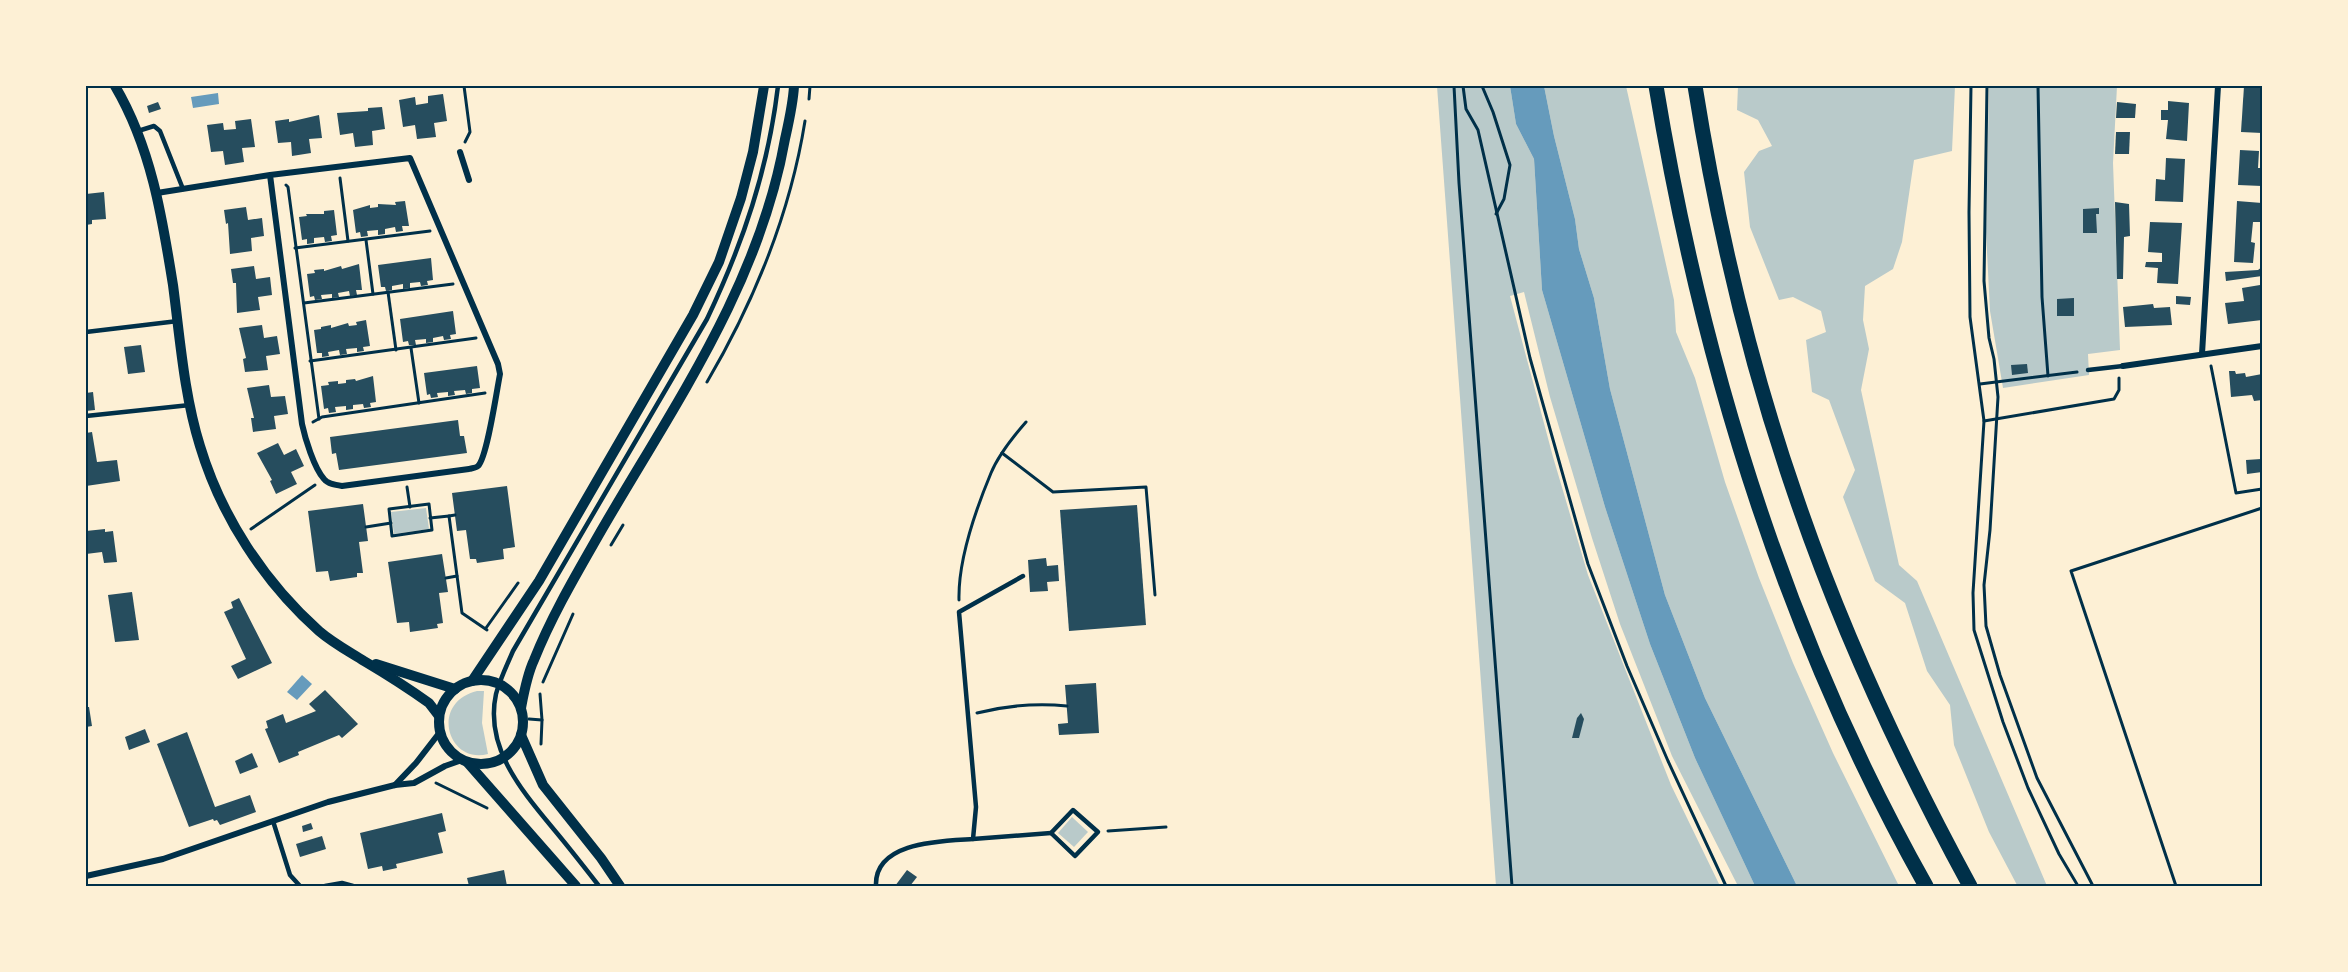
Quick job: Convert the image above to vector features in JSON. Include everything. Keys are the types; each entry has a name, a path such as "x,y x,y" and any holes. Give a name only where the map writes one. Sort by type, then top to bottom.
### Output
{"highway":[{"path":"1656,86 1680,219 1708,339 1732,425 1764,521 1786,586 1837,707 1877,792 1926,886"},
{"path":"1695,86 1714,196 1738,300 1795,495 1861,665 1913,776 1970,886"}],"street":[{"path":"115,86 136,131 157,193 199,444 226,510 256,560 286,598 320,632 429,703 439,716"},
{"path":"472,681 539,581 693,315 719,262 741,198 753,152 764,86"},
{"path":"620,886 601,858 543,785 521,735 522,713 533,660 568,589 721,325 746,270 770,205 782,160 794,86"},
{"path":"2202,354 2218,86"},
{"path":"460,152 469,180"},
{"path":"157,193 270,175 284,173 410,158 498,364 500,374 483,458 478,465 469,469 342,486 324,479 305,440 302,424 270,175"},
{"path":"2122,366 2262,346"},
{"path":"364,660 455,689"},
{"path":"522,713 516,698 500,684 485,680 472,681 455,689 446,698 439,716 440,732 448,748 464,761 576,886"},
{"path":"395,785 408,773 440,732"},
{"path":"86,876 163,859 328,802 395,785 414,783 446,766 464,761 489,764 504,758 511,752 521,735"}],"lane":[{"path":"599,886 528,797 504,758 495,722 496,694 513,651 707,319 728,276 755,201 767,155 778,86"},
{"path":"136,131 154,126 160,131 183,189"},
{"path":"86,332 178,321"},
{"path":"2088,370 2122,366"},
{"path":"86,416 191,405"},
{"path":"973,839 976,807 959,612 1023,576"},
{"path":"876,886 881,868 891,856 910,846 1051,833 1073,810 1098,832 1075,856 1051,833"},
{"path":"273,821 290,875 300,886"},
{"path":"325,886 342,883 353,886"}],"path":[{"path":"464,86 470,132 466,142"},
{"path":"1454,86 1459,183 1512,886"},
{"path":"1463,86 1467,109 1478,130 1530,358 1588,564 1668,761 1726,886"},
{"path":"1482,86 1510,165 1503,199 1496,214"},
{"path":"1971,86 1970,317 1984,421 1973,593 1974,630 2003,722 2028,788 2059,854 2078,886"},
{"path":"1987,86 1984,281 1989,338 1998,382 1992,508 1984,585 1986,626 2000,675 2037,778 2093,886"},
{"path":"2038,86 2042,297 2048,376"},
{"path":"284,173 288,187 318,419"},
{"path":"340,178 348,241"},
{"path":"295,248 441,229"},
{"path":"366,239 373,294"},
{"path":"304,303 464,283"},
{"path":"388,292 396,350"},
{"path":"310,361 487,337"},
{"path":"411,347 419,403"},
{"path":"2210,361 2236,493 2262,489"},
{"path":"1984,421 2114,399 2119,390 2118,373 2123,372 2122,366"},
{"path":"1979,384 2088,370"},
{"path":"302,424 316,422 322,417 488,393 496,394"},
{"path":"959,612 959,588 969,539 992,471 1009,441 1026,422"},
{"path":"1002,453 1053,492 1146,487 1155,595"},
{"path":"406,477 410,507"},
{"path":"258,524 324,479"},
{"path":"429,504 430,518 432,530 392,536 389,509 429,504"},
{"path":"2176,886 2071,571 2262,508"},
{"path":"430,518 455,515"},
{"path":"449,516 462,613 486,628 519,582"},
{"path":"366,527 391,523"},
{"path":"446,578 457,576"},
{"path":"967,715 992,710 1066,706"},
{"path":"522,713 542,720 542,753"},
{"path":"434,782 495,812"},
{"path":"1098,832 1166,827"}],"shaded area":[{"path":"1437,86 1510,86 1516,124 1534,159 1542,290 1605,507 1650,644 1695,758 1755,886 1738,886 1672,756 1620,624 1550,397 1524,292 1510,296 1553,457 1588,575 1671,785 1720,886 1496,886"},
{"path":"1544,86 1626,86 1674,300 1676,332 1695,378 1725,482 1759,578 1793,663 1833,753 1899,886 1797,886 1705,698 1665,595 1610,389 1594,298 1579,249 1575,219"},
{"path":"1738,86 1955,86 1952,151 1914,160 1902,242 1893,269 1865,286 1863,320 1869,349 1861,390 1899,565 1917,581 2047,886 2017,885 1989,832 1954,745 1950,705 1927,671 1905,603 1875,581 1843,497 1855,470 1829,400 1812,392 1806,340 1826,332 1821,311 1793,297 1779,300 1750,227 1744,172 1759,151 1772,146 1758,120 1737,110"},
{"path":"1989,86 2117,86 2113,163 2120,350 2088,354 2089,375 2003,388 1990,311 1986,232"},
{"path":"426,508 429,529 394,534 391,512"},
{"path":"477,691 484,691 482,723 488,754 474,755 463,750 454,742 449,731 449,719 453,707 462,698"},
{"path":"1072,817 1088,832 1074,847 1058,833"}],"water":[{"path":"1510,86 1544,86 1575,219 1579,249 1594,298 1610,389 1665,595 1705,698 1797,886 1755,886 1695,758 1650,644 1605,507 1542,290 1534,159 1516,124"},
{"path":"218,93 219,104 193,108 191,97"},
{"path":"302,675 312,684 297,700 287,692"}],"building":[{"path":"2244,86 2262,86 2262,133 2241,132"},
{"path":"443,94 447,121 434,123 436,137 417,139 415,125 403,127 399,100 415,97 416,105 428,103 428,96"},
{"path":"2168,101 2189,103 2187,141 2166,139 2168,120 2161,120 2161,110 2168,110"},
{"path":"158,102 161,109 149,113 147,106"},
{"path":"2117,102 2136,104 2135,118 2116,118"},
{"path":"382,107 385,129 372,131 373,145 355,147 353,133 340,135 337,113 368,111 368,108"},
{"path":"319,115 322,138 309,139 311,153 292,156 291,142 278,143 275,121 289,119 289,122"},
{"path":"251,119 255,147 242,148 244,162 225,165 223,151 211,152 207,125 223,123 224,130 236,129 235,121"},
{"path":"2116,132 2130,132 2129,154 2115,154"},
{"path":"2240,150 2259,151 2258,168 2262,168 2262,186 2238,185"},
{"path":"2166,158 2185,159 2183,202 2155,201 2156,179 2165,180"},
{"path":"104,192 106,219 92,220 92,224 86,225 86,194"},
{"path":"405,201 409,226 402,226 403,231 396,232 395,227 385,229 385,234 378,235 378,230 367,231 368,236 361,237 360,232 356,233 353,210 370,205 370,208 378,207 378,204 396,205 395,202"},
{"path":"2237,201 2262,203 2262,222 2253,222 2251,242 2255,243 2253,263 2234,262"},
{"path":"2115,202 2129,204 2130,236 2124,237 2123,279 2117,279"},
{"path":"246,207 248,220 262,218 264,236 251,238 252,251 230,254 228,223 226,224 224,210"},
{"path":"2099,208 2099,214 2096,214 2097,233 2083,233 2083,209"},
{"path":"334,210 337,235 331,236 332,241 325,242 324,237 314,238 314,243 307,244 307,239 302,240 299,217 307,216 306,214 324,214 324,211"},
{"path":"2150,222 2182,223 2178,284 2157,283 2158,268 2145,267 2146,262 2162,262 2162,253 2148,252"},
{"path":"431,258 433,280 427,281 428,285 421,286 420,282 410,283 410,288 403,289 403,284 392,286 392,290 386,291 385,287 381,287 378,265"},
{"path":"359,264 362,290 356,290 357,295 350,296 349,291 338,293 339,297 332,298 332,294 321,295 322,299 315,300 314,296 310,297 307,274 315,273 314,270 324,269 324,271 341,266 342,269"},
{"path":"254,266 256,279 270,277 272,295 258,297 260,310 237,313 236,283 233,283 231,269"},
{"path":"2262,267 2262,276 2226,281 2225,272 2258,270"},
{"path":"2260,285 2262,320 2228,324 2225,303 2244,301 2242,288"},
{"path":"2176,296 2191,297 2190,305 2176,304"},
{"path":"2074,298 2074,316 2057,316 2057,299"},
{"path":"2153,304 2154,308 2170,307 2172,325 2125,327 2123,307"},
{"path":"453,311 456,334 450,335 451,339 444,340 443,336 433,338 433,342 426,343 426,339 415,340 416,345 409,345 408,341 403,342 400,319"},
{"path":"366,320 370,346 363,347 364,351 357,352 357,348 346,349 347,354 340,355 339,350 328,352 329,356 322,357 322,353 317,353 314,330 348,323 349,326 357,325 356,322"},
{"path":"262,325 264,338 277,336 280,354 266,356 268,370 245,372 243,359 246,358 239,328"},
{"path":"141,345 145,372 128,374 124,347"},
{"path":"2027,364 2028,373 2012,375 2011,365"},
{"path":"477,366 480,388 472,389 472,393 466,394 465,390 454,391 455,395 448,396 448,392 437,393 438,397 431,398 430,394 427,395 424,373"},
{"path":"2229,371 2235,371 2236,374 2245,373 2246,377 2262,374 2262,400 2254,401 2252,395 2231,397"},
{"path":"373,376 376,402 370,403 371,407 364,408 363,404 353,405 353,409 346,410 346,406 335,407 336,412 329,413 328,408 324,409 321,386 329,385 328,382 346,383 346,380 355,379 356,381"},
{"path":"269,385 271,397 285,396 288,414 274,416 276,429 253,432 251,418 254,418 247,388"},
{"path":"93,392 95,410 86,411 86,393"},
{"path":"458,420 460,436 464,436 467,453 339,470 336,453 332,454 330,437"},
{"path":"92,432 97,462 117,460 120,481 86,486 86,433"},
{"path":"278,443 284,455 296,449 304,466 291,472 297,484 276,494 270,481 272,480 257,453"},
{"path":"2261,459 2262,472 2247,474 2246,460"},
{"path":"507,486 515,547 503,549 504,559 477,563 476,559 470,559 466,530 457,531 452,493"},
{"path":"363,504 368,541 359,542 363,573 357,573 357,577 330,581 328,571 316,572 308,511"},
{"path":"1137,505 1146,625 1069,631 1060,510"},
{"path":"105,529 105,532 113,531 117,562 104,563 102,552 86,554 86,531"},
{"path":"442,554 448,592 439,593 443,623 437,624 438,628 410,632 409,622 397,623 388,562"},
{"path":"1046,558 1047,566 1058,565 1059,581 1047,582 1048,591 1030,592 1028,560"},
{"path":"132,592 139,640 115,642 108,595"},
{"path":"239,598 272,663 238,679 231,666 246,659 224,612 233,608 231,602"},
{"path":"1096,683 1099,733 1059,735 1058,724 1068,723 1065,685"},
{"path":"325,690 358,724 342,738 339,735 298,752 299,755 279,763 265,729 268,728 266,721 283,714 286,723 316,711 309,704"},
{"path":"86,707 89,707 92,726 86,727"},
{"path":"1581,713 1584,719 1579,738 1572,738 1577,718"},
{"path":"145,729 150,742 129,750 125,737"},
{"path":"187,732 215,807 250,795 256,812 220,825 217,820 213,819 189,827 157,744"},
{"path":"252,753 258,767 240,774 235,761"},
{"path":"442,813 446,831 438,833 443,853 396,864 397,868 383,871 382,866 368,869 360,833"},
{"path":"311,823 313,829 303,832 302,826"},
{"path":"322,836 326,849 300,857 296,844"},
{"path":"504,870 507,886 469,886 467,878"},
{"path":"907,870 917,877 910,886 895,886"}]}
